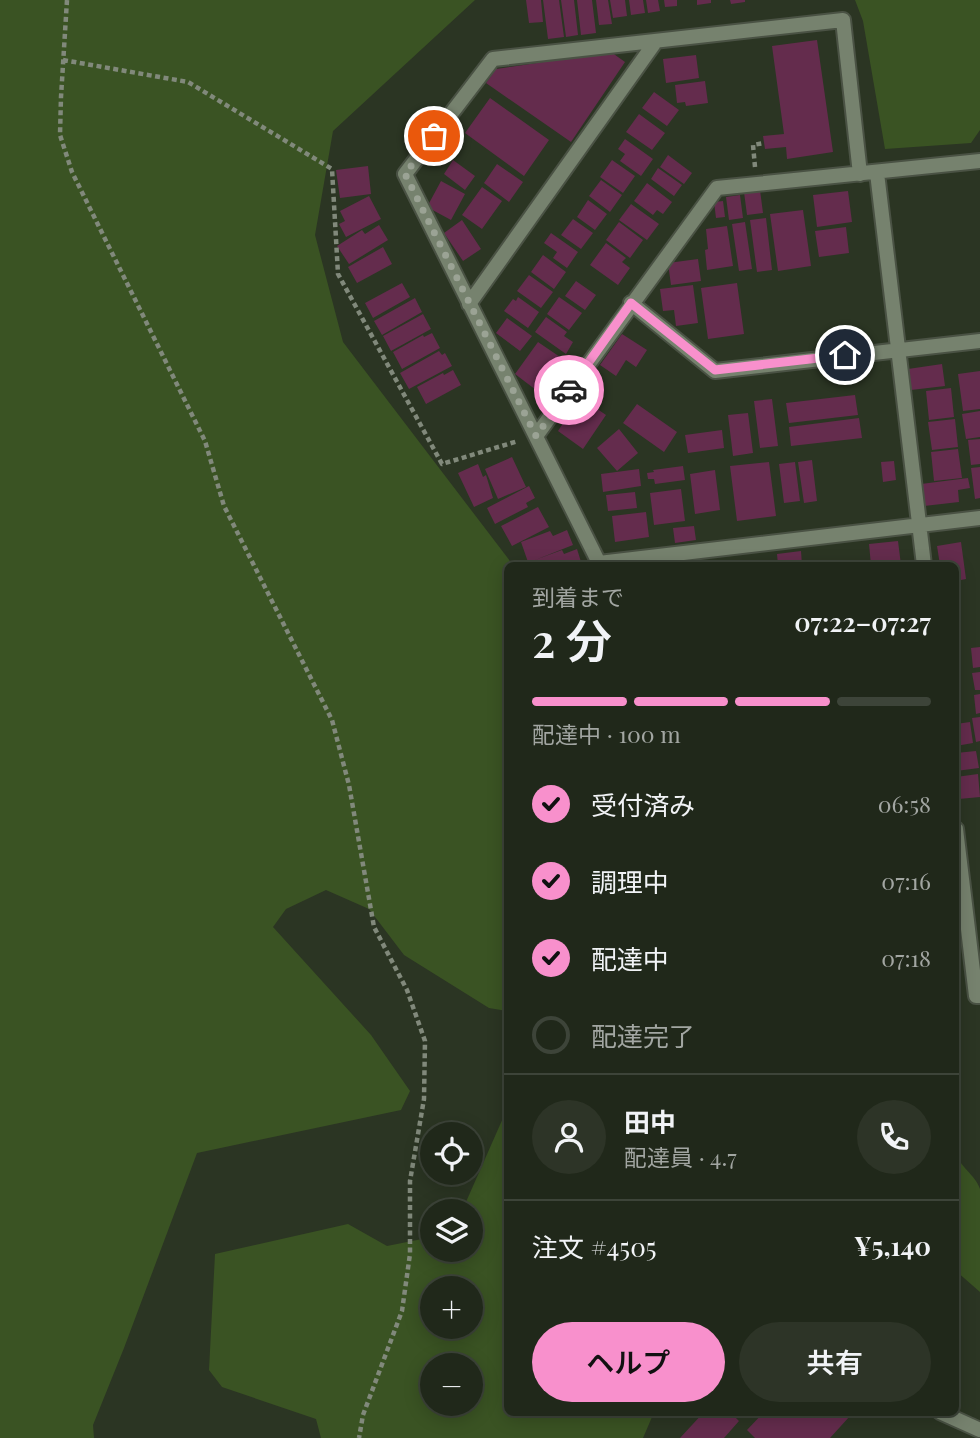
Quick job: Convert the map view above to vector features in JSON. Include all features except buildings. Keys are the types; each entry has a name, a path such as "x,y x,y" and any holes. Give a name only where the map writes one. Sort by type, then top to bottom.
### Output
{"street":[{"path":"599,562 405,174 493,59 843,20 860,174"},
{"path":"469,304 656,41"},
{"path":"536,436 718,187 980,161"},
{"path":"877,173 924,562"},
{"path":"631,303 715,370 980,341"},
{"path":"607,562 980,518"},
{"path":"959,854 976,996 980,996"},
{"path":"949,1416 980,1430"}],"path":[{"path":"67,0 61,135 72,172 205,441 224,506 332,720 349,785 374,927 407,990 425,1041 424,1099 410,1181 410,1254 402,1311 363,1415 359,1438"},
{"path":"63,60 188,82 332,169 338,274 442,464 536,436"},
{"path":"753,149 753,145 764,143"}],"green space":[{"path":"0,0 475,0 333,131 315,235 343,342 511,562 504,562 504,1010 489,1008 404,955 369,909 326,890 286,909 273,927 371,1035 410,1091 401,1110 197,1153 93,1425 94,1438 0,1438"},
{"path":"855,0 980,0 980,130 971,143 885,149 863,21"},
{"path":"504,1116 504,1416 654,1416 643,1438 321,1438 316,1419 222,1387 209,1370 215,1254 348,1224 387,1246 420,1239 420,1262 483,1262 483,1199 467,1199 473,1185 483,1185 483,1163"},
{"path":"959,1160 980,1189 980,1292 959,1274"}],"way so far":[{"path":"434,136 405,174 536,436 569,390"}],"route":[{"path":"569,390 631,303 715,370 845,355"}]}
